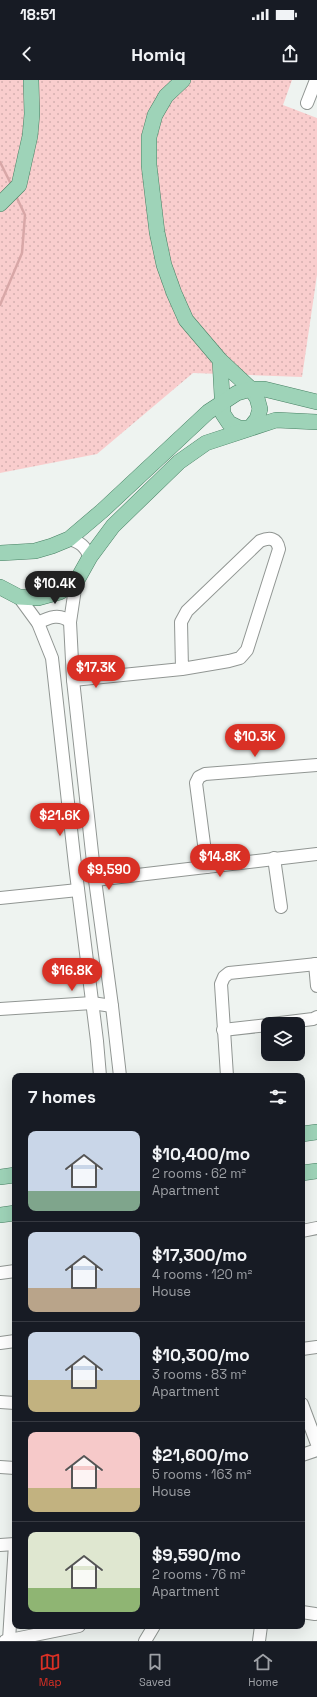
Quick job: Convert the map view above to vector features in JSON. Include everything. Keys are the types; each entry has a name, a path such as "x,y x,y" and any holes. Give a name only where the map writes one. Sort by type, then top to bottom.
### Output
{"main road":[{"path":"2,203 19,185 30,136 32,114 31,80"},
{"path":"184,80 166,96 155,115 148,137 149,165 157,232 164,265 186,320 220,360 251,389 257,398 260,409 257,419 250,428"},
{"path":"220,360 223,414 229,423 239,428 250,428"},
{"path":"0,553 35,550 52,546 68,539 102,511 208,412 237,393 251,389 264,389 317,402"},
{"path":"0,587 19,597 38,598 60,592 76,582 90,557 113,526 180,462 206,443 276,420 317,422"},
{"path":"305,1134 317,1132"},
{"path":"305,1173 317,1171"},
{"path":"0,1177 12,1175"},
{"path":"0,1215 12,1213"}],"street":[{"path":"307,103 316,80"},
{"path":"68,539 78,541 86,548 90,557"},
{"path":"73,680 182,669 229,662 240,658 247,650 280,549 278,543 274,539 260,541 187,611 181,622 182,669"},
{"path":"76,582 70,622 73,680 95,880 120,1073"},
{"path":"19,597 38,623 52,658 100,1073"},
{"path":"38,623 47,618 58,616 65,618 70,622"},
{"path":"207,868 196,783 199,778 205,774 317,765"},
{"path":"95,880 317,854"},
{"path":"274,858 281,907"},
{"path":"0,898 78,890"},
{"path":"227,1073 221,984 224,976 229,973 316,964 317,986"},
{"path":"0,1009 92,1003 112,1006"},
{"path":"305,1020 317,1017"},
{"path":"223,1030 261,1025"},
{"path":"305,1230 317,1228"},
{"path":"0,1273 12,1271"},
{"path":"0,1343 12,1341"},
{"path":"305,1349 317,1347"},
{"path":"0,1402 12,1403"},
{"path":"305,1412 317,1444"},
{"path":"305,1454 317,1450"},
{"path":"0,1467 12,1468"},
{"path":"0,1545 12,1544"},
{"path":"12,1580 7,1640 64,1629"},
{"path":"305,1612 315,1614"},
{"path":"145,1641 152,1629"},
{"path":"259,1641 261,1629"}],"shaded area":[{"path":"0,80 292,80 283,105 317,118 317,275 302,377 193,373 97,454 0,473"}],"waterway":[{"path":"0,162 12,186"},
{"path":"0,305 22,253 25,215 16,196"}]}
